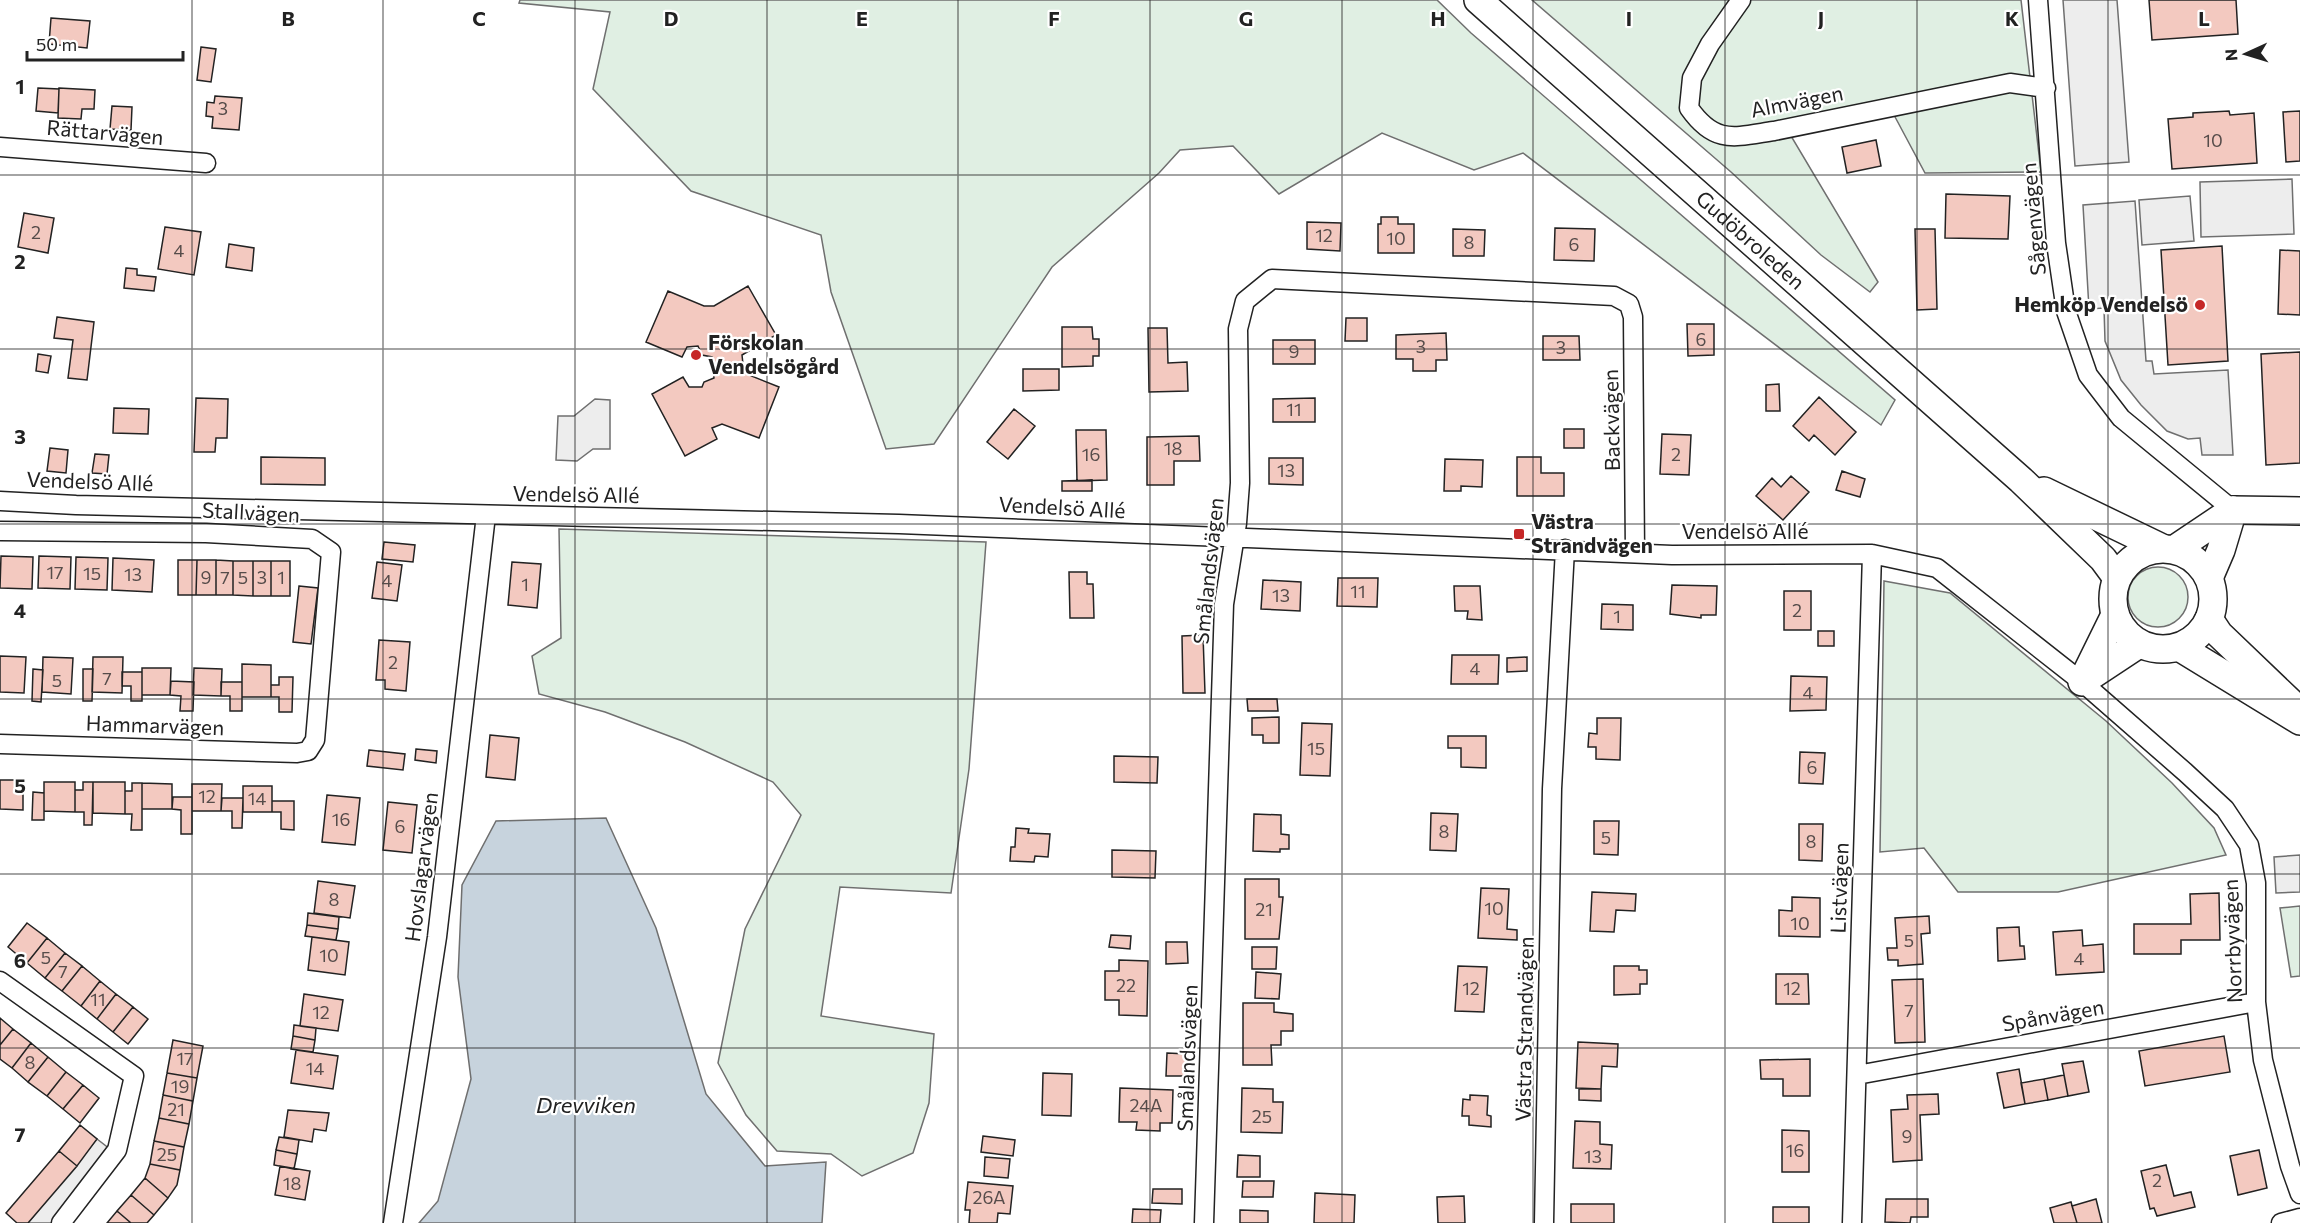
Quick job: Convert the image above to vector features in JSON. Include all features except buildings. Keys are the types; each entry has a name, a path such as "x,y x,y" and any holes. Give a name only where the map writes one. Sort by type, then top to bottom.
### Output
{"main road":[{"name":"Gudöbroleden","path":"1478,0 2021,480 2103,559 2117,578"},
{"name":"Gudöbroleden","path":"2021,480 2169,549"},
{"path":"2169,549 2196,561 2209,578 2213,599 2209,619 2197,636 2180,647 2159,649 2139,644 2124,631 2115,615 2112,596 2117,578 2128,563 2143,552 2169,549 2233,510 2300,511"},
{"path":"2209,578 2221,550 2233,510"},
{"path":"2082,682 2115,615"},
{"path":"2209,619 2219,634 2300,712"},
{"path":"2082,682 2139,644"},
{"path":"2180,647 2300,721"}],"street":[{"name":"Almvägen","path":"1741,0 1710,44 1692,78 1689,108 1709,131 1737,136 1774,131 2010,83 2046,88"},
{"name":"Sågenvägen","path":"2038,0 2056,243 2066,311 2088,375 2121,418 2233,510"},
{"name":"Rättarvägen","path":"0,147 206,164"},
{"name":"Smålandsvägen","path":"1204,1223 1224,604 1240,483 1238,329 1245,301 1272,279 1614,296"},
{"name":"Backvägen","path":"1614,296 1629,304 1633,317 1635,553"},
{"name":"Vendelsö Allé","path":"0,501 899,524 1635,553 1872,554 1937,568 2082,682"},
{"name":"Hovslagarvägen","path":"393,1223 437,937 486,515"},
{"name":"Stallvägen","path":"0,531 206,533 312,539 331,552 315,740 308,751"},
{"name":"Västra Strandvägen","path":"1544,1223 1552,789 1565,549"},
{"name":"Listvägen","path":"1852,1223 1872,554"},
{"name":"Norrbyvägen","path":"2082,682 2225,808 2249,845 2256,883 2256,1002 2263,1059 2300,1194"},
{"name":"Hammarvägen","path":"0,744 297,753 308,751"},
{"path":"0,981 134,1076 117,1150 61,1223"},
{"name":"Spånvägen","path":"1857,1075 2256,1002"},
{"path":"2281,1223 2300,1218"}],"green space":[{"path":"520,0 1437,0 1471,33 1895,400 1881,425 1523,153 1474,170 1382,133 1279,194 1233,146 1180,150 1159,173 1052,267 934,444 886,449 831,292 821,235 691,191 593,89 610,12 519,3"},
{"path":"1532,0 2021,0 2041,172 1925,173 1894,115 1791,136 1878,282 1870,292 1821,255 1731,172"},
{"path":"559,529 986,542 969,769 951,893 840,887 821,1016 934,1034 929,1103 913,1153 862,1176 831,1154 777,1151 746,1115 718,1063 745,929 801,815 773,782 685,742 605,712 539,694 532,656 561,638"},
{"path":"2158,567 2175,572 2183,580 2188,597 2183,614 2175,622 2158,627 2141,622 2133,614 2128,597 2133,580 2141,572"},
{"path":"1884,581 1950,593 2106,721 2172,783 2214,828 2226,855 2058,892 1958,892 1924,848 1880,852"},
{"path":"2300,906 2300,976 2291,977 2280,908"}],"shaded area":[{"path":"2063,0 2117,0 2129,162 2075,166"},
{"path":"2292,179 2294,234 2201,237 2200,182"},
{"path":"2190,196 2194,241 2142,245 2139,200"},
{"path":"2135,201 2146,361 2152,361 2154,374 2228,370 2233,455 2202,455 2200,438 2188,439 2167,431 2141,405 2121,380 2105,341 2104,308 2089,309 2083,205"},
{"path":"595,399 610,400 610,449 593,449 577,461 556,460 558,416 574,416"},
{"path":"2300,855 2300,892 2276,893 2274,857"},
{"path":"97,1139 115,1153 61,1223 28,1223"}],"water":[{"name":"Drevviken","path":"606,818 656,928 706,1094 765,1166 826,1162 822,1223 419,1223 438,1201 471,1079 458,977 462,885 496,821"}],"place":[{"name":"Hemköp Vendelsö","path":"2200,305"},
{"name":"Förskolan Vendelsögård","path":"696,355"},
{"name":"Västra Strandvägen","path":"1519,534"}]}
